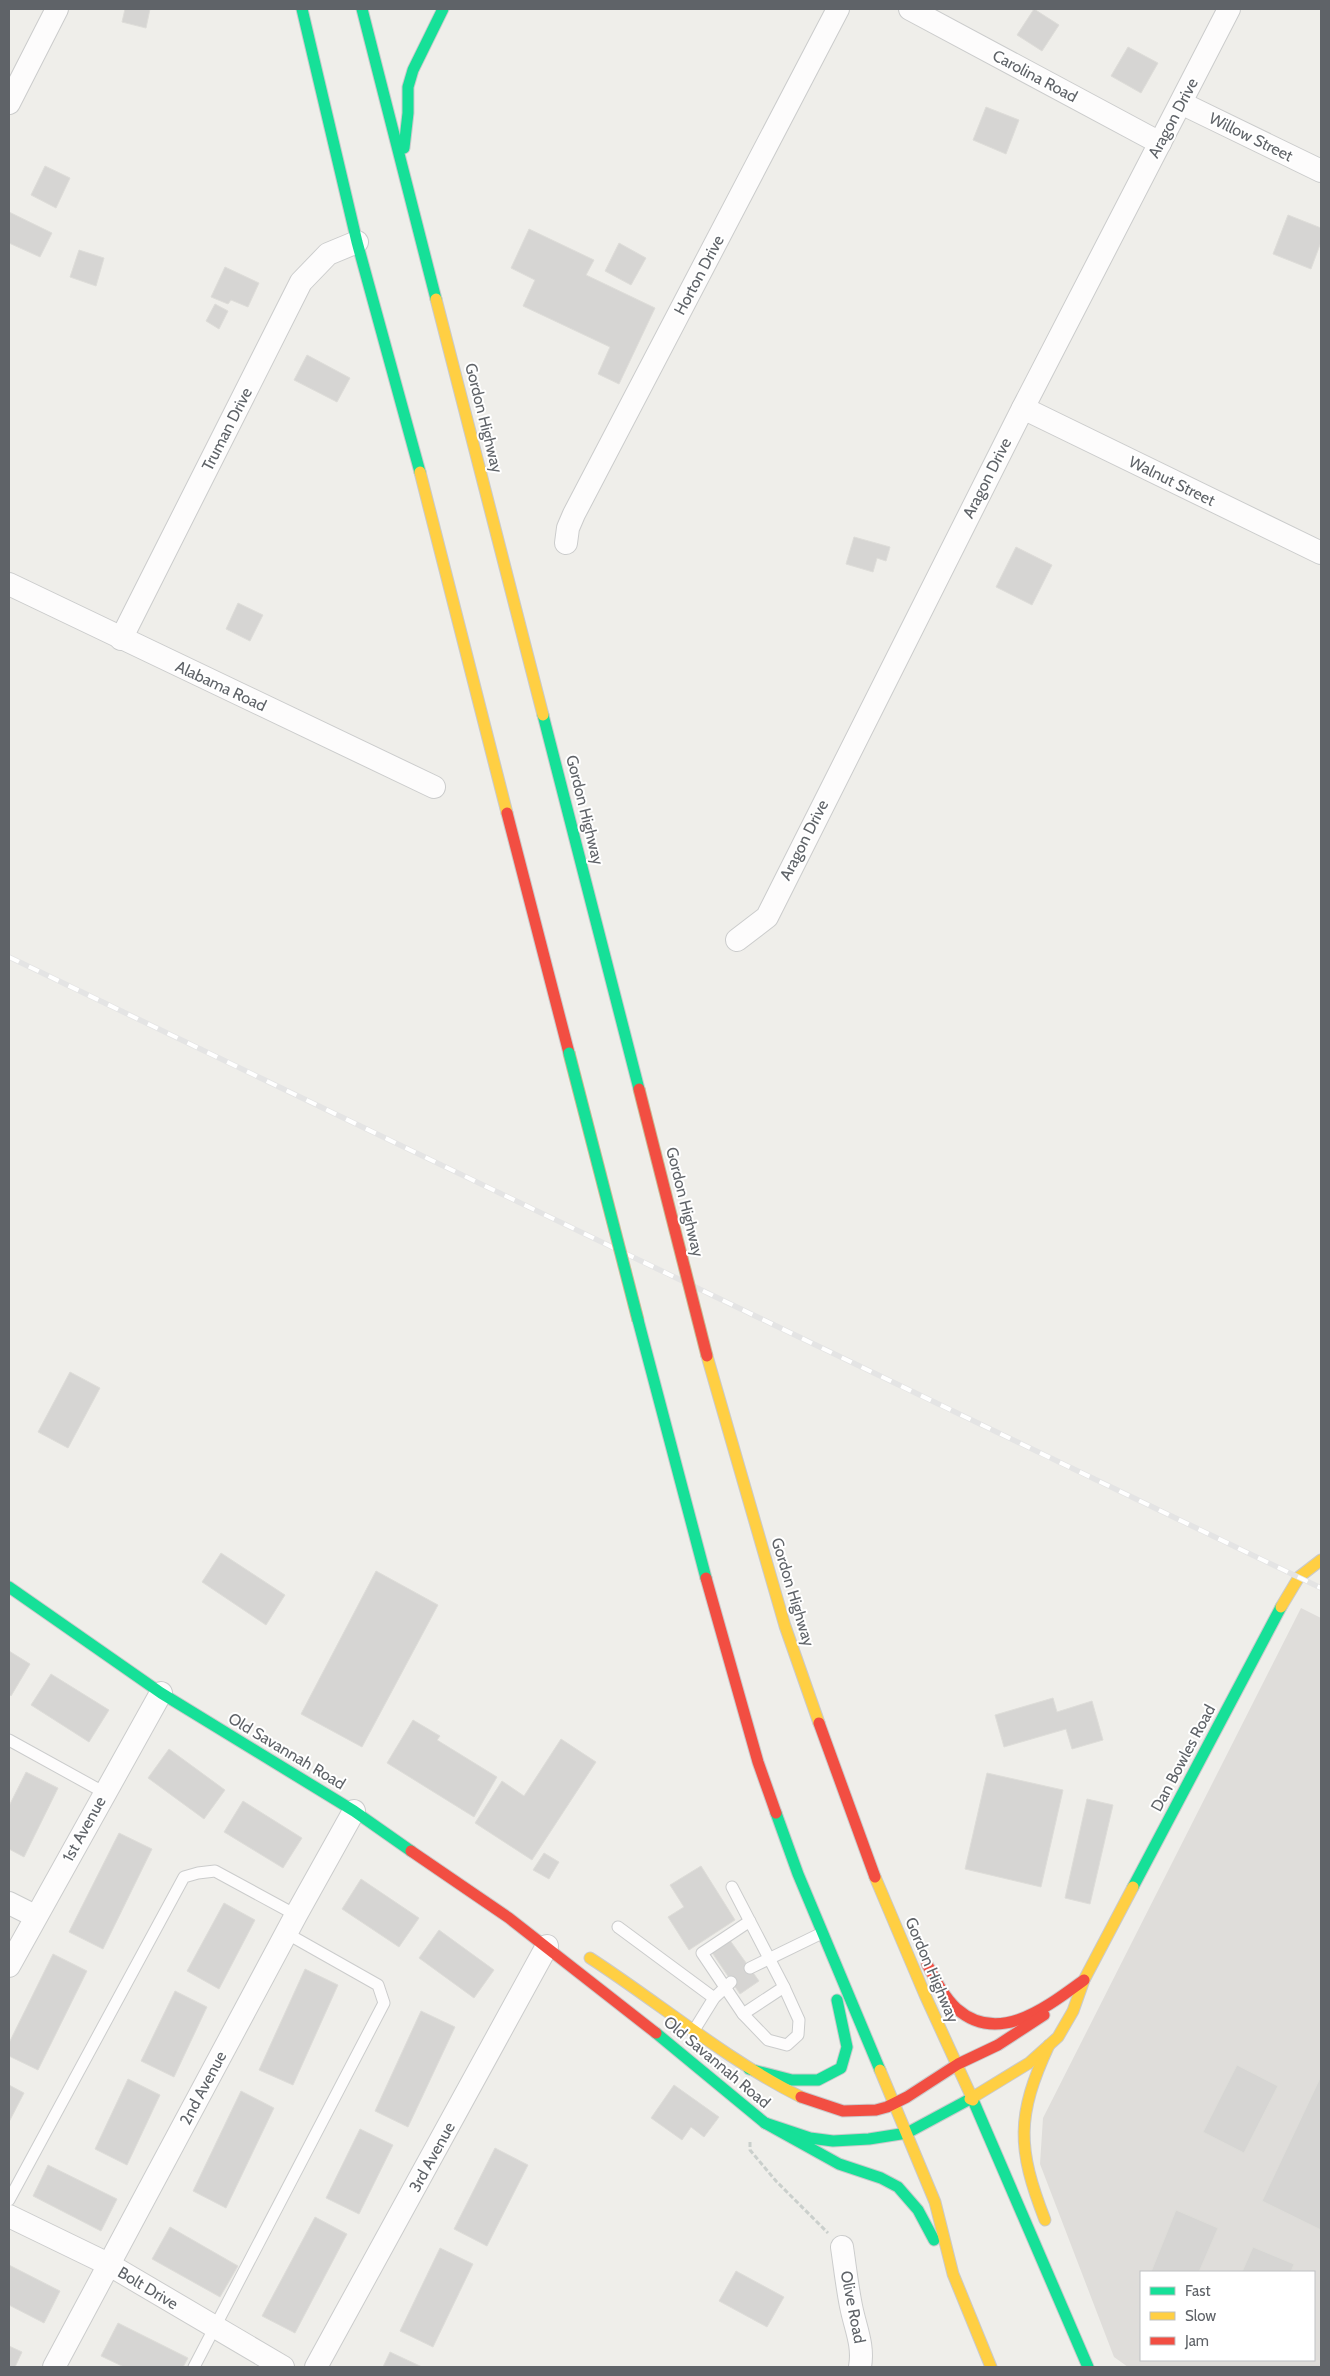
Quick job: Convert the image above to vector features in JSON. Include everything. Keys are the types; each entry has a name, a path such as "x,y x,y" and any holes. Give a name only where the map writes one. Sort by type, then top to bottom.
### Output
{"main road":[{"path":"302,9 357,242 423,485 568,1053 729,1665 761,1771 798,1874 896,2104 935,2202 953,2274"},
{"name":"Gordon Highway","path":"362,9 707,1356 786,1626 847,1803 878,1884 956,2065 1006,2173 1088,2367"},
{"path":"402,165 408,113 408,87 413,70 443,9"},
{"name":"Dan Bowles Road","path":"971,2097 1029,2063 1058,2038 1073,2011 1084,1980 1289,1591 1298,1578 1321,1560"},
{"name":"Old Savannah Road","path":"9,1587 161,1693 354,1811 547,1946 659,2034 765,2123 810,2138 833,2141 869,2139 907,2133 971,2097"},
{"path":"878,1884 945,1994 958,2010 972,2020 989,2025 1020,2021 1040,2012 1084,1980"},
{"path":"749,2069 792,2080 818,2080 841,2068 847,2048 822,1933"},
{"name":"Old Savannah Road","path":"547,1946 578,1955 598,1964 693,2032 749,2069 811,2103 837,2111 853,2113 874,2111 896,2104 956,2065"},
{"name":"Dan Bowles Road","path":"956,2065 982,2054 1047,2013 1084,1980"},
{"path":"1048,2227 1024,2162 1022,2124 1024,2107 1031,2084 1049,2045"},
{"path":"765,2123 839,2164 881,2178 898,2187 918,2210 953,2274 991,2367"}],"street":[{"path":"9,103 57,9"},
{"name":"Horton Drive","path":"566,543 568,528 574,514 838,9"},
{"name":"Carolina Road","path":"910,9 1160,143"},
{"name":"Aragon Drive","path":"737,940 767,917 1023,408 1229,9"},
{"name":"Willow Street","path":"1181,103 1321,170"},
{"name":"Truman Drive","path":"121,639 301,282 328,254 357,242"},
{"name":"Walnut Street","path":"1023,408 1321,553"},
{"name":"Alabama Road","path":"9,584 434,787"},
{"name":"1st Avenue","path":"9,1966 35,1916 161,1693"},
{"name":"2nd Avenue","path":"54,2367 291,1924 354,1811"},
{"path":"9,1903 35,1916"},
{"name":"3rd Avenue","path":"316,2367 547,1946"},
{"name":"Bolt Drive","path":"9,2216 108,2264 283,2367"},
{"name":"Olive Road","path":"842,2247 851,2307 862,2354 860,2367"}],"lane":[{"path":"9,1740 105,1793"},
{"path":"9,2200 184,1877 198,1873 215,1872 378,1986 384,2003 194,2367"},
{"path":"732,1887 750,1921 768,1958 784,1987 799,2020 798,2035 787,2045 768,2040 743,2014 728,1985 702,1953 750,1921"},
{"path":"618,1927 714,1998"},
{"path":"750,1968 822,1933"},
{"path":"693,2032 714,1998 728,1985"},
{"path":"743,2014 784,1987"}],"path":[{"path":"749,2110 750,2150 776,2181 842,2247"}],"shaded area":[{"path":"1301,1608 1321,1618 1321,2367 1128,2367 1114,2357 1040,2164 1043,2118"}],"building":[{"path":"125,9 150,9 146,28 122,22"},
{"path":"1034,9 1059,25 1042,51 1017,35"},
{"path":"1128,47 1158,63 1141,93 1111,76"},
{"path":"986,107 1019,120 1006,154 973,140"},
{"path":"45,166 70,178 56,208 31,195"},
{"path":"9,212 52,233 40,257 9,243"},
{"path":"1288,215 1321,228 1321,242 1311,269 1273,254"},
{"path":"529,229 594,260 586,275 655,308 619,384 598,374 610,347 523,306 535,280 511,268"},
{"path":"619,243 646,258 631,285 605,271"},
{"path":"79,250 104,258 96,286 70,277"},
{"path":"225,267 259,283 248,307 231,300 228,304 211,297"},
{"path":"215,304 228,311 219,329 206,321"},
{"path":"307,355 350,378 337,402 294,380"},
{"path":"854,537 890,547 886,561 877,558 873,572 846,564"},
{"path":"1016,547 1052,565 1032,605 996,587"},
{"path":"238,603 263,615 250,641 226,629"},
{"path":"70,1372 100,1388 68,1448 38,1432"},
{"path":"221,1553 285,1595 266,1625 202,1582"},
{"path":"376,1571 438,1605 362,1747 301,1714"},
{"path":"9,1651 30,1664 11,1696 9,1694"},
{"path":"51,1674 109,1710 89,1742 31,1705"},
{"path":"1053,1698 1057,1712 1092,1701 1103,1740 1072,1749 1066,1729 1004,1747 995,1715"},
{"path":"413,1720 440,1736 437,1740 497,1777 474,1817 387,1763"},
{"path":"561,1739 596,1762 532,1860 475,1823 502,1781 524,1796"},
{"path":"169,1749 225,1790 204,1819 148,1778"},
{"path":"26,1772 58,1788 24,1857 9,1849 9,1806"},
{"path":"987,1773 1063,1790 1041,1887 965,1869"},
{"path":"1087,1799 1113,1805 1090,1904 1065,1898"},
{"path":"243,1801 302,1838 283,1868 224,1832"},
{"path":"119,1833 152,1849 103,1949 69,1932"},
{"path":"544,1853 559,1862 549,1879 533,1870"},
{"path":"701,1866 735,1920 689,1950 668,1917 684,1907 670,1885"},
{"path":"361,1879 419,1918 399,1947 342,1909"},
{"path":"224,1903 255,1920 219,1989 187,1971"},
{"path":"439,1930 494,1970 474,1998 419,1958"},
{"path":"729,1939 759,1981 740,1994 711,1951"},
{"path":"53,1954 87,1971 38,2070 9,2056 9,2043"},
{"path":"305,1969 338,1985 293,2085 259,2070"},
{"path":"175,1991 207,2007 174,2077 141,2061"},
{"path":"421,2011 455,2027 408,2127 375,2111"},
{"path":"1237,2065 1278,2086 1244,2153 1203,2132"},
{"path":"1321,2076 1321,2230 1262,2201"},
{"path":"128,2079 160,2095 127,2165 95,2149"},
{"path":"9,2085 24,2093 9,2122"},
{"path":"674,2085 719,2117 704,2137 691,2127 682,2140 651,2118"},
{"path":"241,2091 274,2108 226,2208 193,2191"},
{"path":"360,2129 393,2145 359,2214 326,2198"},
{"path":"495,2148 528,2165 487,2246 454,2229"},
{"path":"48,2165 117,2199 101,2231 33,2196"},
{"path":"1176,2210 1218,2228 1199,2271 1151,2271"},
{"path":"315,2217 347,2234 295,2333 262,2316"},
{"path":"170,2227 238,2266 220,2297 152,2259"},
{"path":"1253,2247 1294,2264 1291,2271 1242,2271"},
{"path":"440,2248 473,2264 433,2347 400,2331"},
{"path":"9,2265 60,2291 44,2323 9,2305"},
{"path":"736,2271 784,2297 767,2327 719,2301"},
{"path":"118,2323 188,2358 183,2367 124,2367 101,2356"},
{"path":"9,2346 22,2352 15,2367 9,2367"},
{"path":"390,2352 422,2367 383,2367"}],"railway":[{"path":"9,957 1321,1588"}],"traffic: fast":[{"path":"302,9 357,242 420,472"},
{"path":"362,9 436,299"},
{"path":"404,148 408,113 408,87 413,70 443,9"},
{"path":"543,715 639,1089"},
{"path":"569,1053 638,1320"},
{"path":"638,1320 706,1578"},
{"path":"9,1587 161,1693 354,1811 411,1851"},
{"path":"1133,1887 1281,1607"},
{"path":"776,1813 798,1874 880,2070"},
{"path":"749,2069 792,2080 818,2080 841,2068 847,2047 837,2000"},
{"path":"656,2033 765,2123 810,2138 833,2141 869,2139 907,2133 970,2099"},
{"path":"973,2100 1088,2367"},
{"path":"765,2123 839,2164 881,2178 898,2187 918,2210 934,2240"}],"traffic: slow":[{"path":"436,299 543,715"},
{"path":"420,472 507,813"},
{"path":"707,1356 785,1626 819,1723"},
{"path":"1281,1607 1299,1577 1321,1560"},
{"path":"875,1877 925,1995 973,2100"},
{"path":"970,2099 1029,2063 1058,2037 1073,2011 1084,1980 1133,1887"},
{"path":"590,1958 746,2066 801,2097"},
{"path":"1045,2220 1029,2172 1024,2132 1031,2092 1049,2045"},
{"path":"880,2070 935,2202 953,2274 991,2367"}],"traffic: jam":[{"path":"507,813 569,1053"},
{"path":"639,1089 707,1356"},
{"path":"706,1578 758,1762 776,1813"},
{"path":"819,1723 875,1877"},
{"path":"411,1851 509,1918 656,2033"},
{"path":"927,1964 944,1993 957,2009 973,2019 990,2024 1006,2023 1023,2018 1055,2001 1084,1980"},
{"path":"801,2097 843,2111 876,2110 887,2107 907,2097 958,2064 998,2045 1044,2015"}]}
